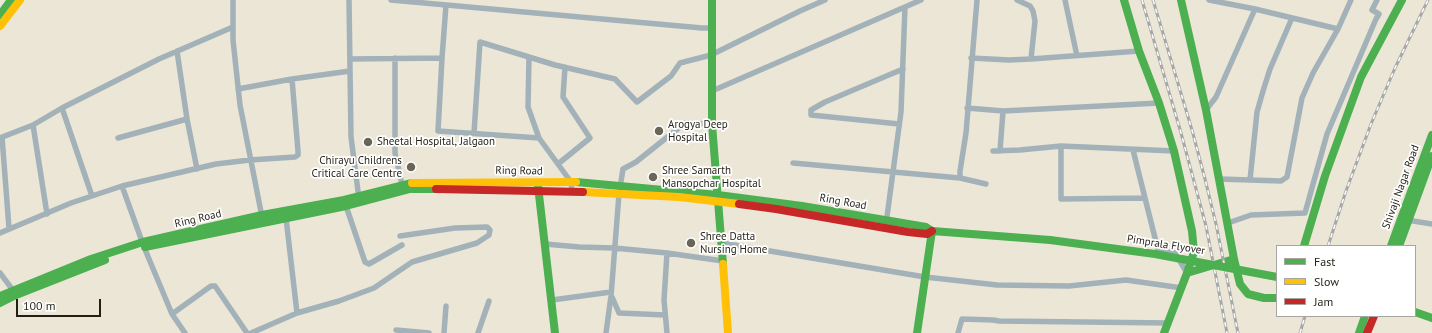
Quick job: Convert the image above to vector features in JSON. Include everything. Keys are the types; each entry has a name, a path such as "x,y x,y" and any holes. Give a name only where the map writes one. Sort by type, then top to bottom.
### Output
{"main road":[{"path":"0,4 3,0"},
{"path":"0,15 11,0"},
{"path":"0,26 20,0"},
{"path":"712,0 712,124 719,199 728,333"},
{"path":"1124,0 1139,51 1159,103 1174,151 1192,231 1194,252 1182,288 1164,333"},
{"path":"1181,0 1206,110 1240,284 1248,294 1264,298 1276,298"},
{"path":"1304,245 1325,176 1361,77 1402,0"},
{"name":"Shivaji Nagar Road","path":"1399,245 1405,220 1432,137"},
{"name":"Shivaji Nagar Road","path":"1392,245 1405,220 1432,156"},
{"name":"Ring Road","path":"0,296 15,293 91,259 144,245 344,200 359,199 402,188 410,183 474,182 538,187 572,186 802,206 885,224 926,227 932,231 1050,240"},
{"path":"538,187 555,326 554,333"},
{"path":"262,219 286,218 346,206 359,199"},
{"path":"917,333 932,231"},
{"name":"Pimprala Flyover","path":"1050,240 1155,254 1276,276"},
{"path":"1187,273 1234,259"},
{"path":"0,303 15,293"},
{"path":"1416,312 1432,318"},
{"path":"1359,333 1365,317"},
{"path":"1367,333 1374,317"}],"street":[{"path":"233,0 233,27 240,105 262,219"},
{"path":"349,0 351,137 359,199"},
{"path":"391,0 711,28"},
{"path":"474,133 480,42 615,80 637,102 671,76 680,63 711,55 825,0"},
{"path":"712,91 921,0"},
{"path":"960,178 968,108 977,0"},
{"path":"1017,0 1030,6 1033,11 1035,21 1031,59"},
{"path":"1066,0 1077,56"},
{"path":"1209,0 1255,9 1338,29"},
{"path":"1219,179 1281,181 1287,177 1302,98 1312,73 1338,29 1351,0"},
{"path":"1228,223 1251,215 1304,213 1327,134 1379,14 1372,10 1376,0"},
{"path":"446,5 438,131 539,138"},
{"path":"885,224 900,124 904,7"},
{"path":"1206,110 1216,97 1255,9"},
{"path":"1250,180 1256,119 1261,98 1270,69 1292,18"},
{"path":"10,228 1,137 32,125 62,108 176,51 233,27"},
{"path":"176,51 186,119 197,169"},
{"path":"971,58 1009,60 1139,51"},
{"path":"529,57 528,107 539,138 572,186"},
{"path":"395,58 395,153 402,188"},
{"path":"350,59 442,58"},
{"path":"558,164 590,138 563,97 565,67"},
{"path":"900,124 811,115 811,110 825,102 903,69"},
{"path":"238,89 292,79 350,71"},
{"path":"0,233 71,203 122,186 216,164 295,157 298,155 292,79"},
{"path":"968,108 1003,111 1159,103"},
{"path":"62,108 92,196"},
{"path":"1000,151 1003,111"},
{"path":"118,138 186,119"},
{"path":"606,333 611,294 619,190 623,169 636,162 685,123 712,124"},
{"path":"32,125 47,214"},
{"path":"993,151 1061,146 1174,151"},
{"path":"1061,146 1061,199 1145,198"},
{"path":"1133,150 1158,250 1175,253 1187,273"},
{"path":"793,163 960,178 986,184"},
{"path":"122,186 172,314 185,333"},
{"path":"346,206 365,262 369,264 402,245"},
{"path":"286,218 297,313"},
{"path":"1405,220 1432,224"},
{"path":"250,333 297,313 339,301 374,288 412,262 477,243 490,235 490,230 487,227 454,228 400,236"},
{"path":"722,243 925,277 997,285 1062,286 1126,280 1182,288"},
{"path":"545,244 667,253 723,261"},
{"path":"667,253 664,300 667,333"},
{"path":"0,272 15,293"},
{"path":"172,314 211,286 215,286 247,333"},
{"path":"552,300 611,294"},
{"path":"611,294 619,313 665,315"},
{"path":"478,333 489,301"},
{"path":"444,333 446,306"},
{"path":"958,333 962,319 999,321 1169,323"},
{"path":"396,330 429,333"}],"railway":[{"path":"1142,0 1181,133 1206,226 1227,333"},
{"path":"1153,0 1205,179 1216,224 1238,333"},
{"path":"1328,245 1346,191 1371,124 1395,68 1428,0"},
{"path":"1300,333 1305,317"}],"traffic: fast":[{"path":"0,15 11,0"},
{"path":"712,0 712,124 723,264"},
{"path":"1124,0 1139,51 1159,103 1174,151 1192,231 1194,252 1187,273"},
{"path":"1164,333 1187,273 1234,259 1206,110 1181,0"},
{"path":"1304,245 1325,176 1361,77 1402,0"},
{"path":"1391,245 1432,135"},
{"path":"1399,245 1432,156"},
{"path":"576,182 718,195 802,206 926,227 932,231 1050,240"},
{"path":"0,296 91,259 143,242 262,215 344,200 412,183"},
{"path":"538,186 555,333"},
{"path":"145,247 346,206 410,189 436,189"},
{"path":"917,333 932,231"},
{"path":"1050,240 1155,254 1276,277"},
{"path":"1234,259 1240,284 1248,294 1264,298 1276,298"},
{"path":"0,303 16,295 105,260"},
{"path":"1416,312 1432,318"},
{"path":"1359,333 1365,317"}],"traffic: slow":[{"path":"0,26 20,0"},
{"path":"412,183 576,182"},
{"path":"583,192 679,197 739,204"},
{"path":"723,264 728,333"}],"traffic: jam":[{"path":"436,189 583,192"},
{"path":"739,204 908,232 927,234 932,231"},
{"path":"1367,333 1374,317"}],"place":[{"name":"Arogya Deep Hospital","path":"659,131"},
{"name":"Sheetal Hospital, Jalgaon","path":"368,142"},
{"name":"Chirayu Childrens Critical Care Centre","path":"411,167"},
{"name":"Shree Samarth Mansopchar Hospital","path":"653,177"},
{"name":"Shree Datta Nursing Home","path":"691,243"}]}
